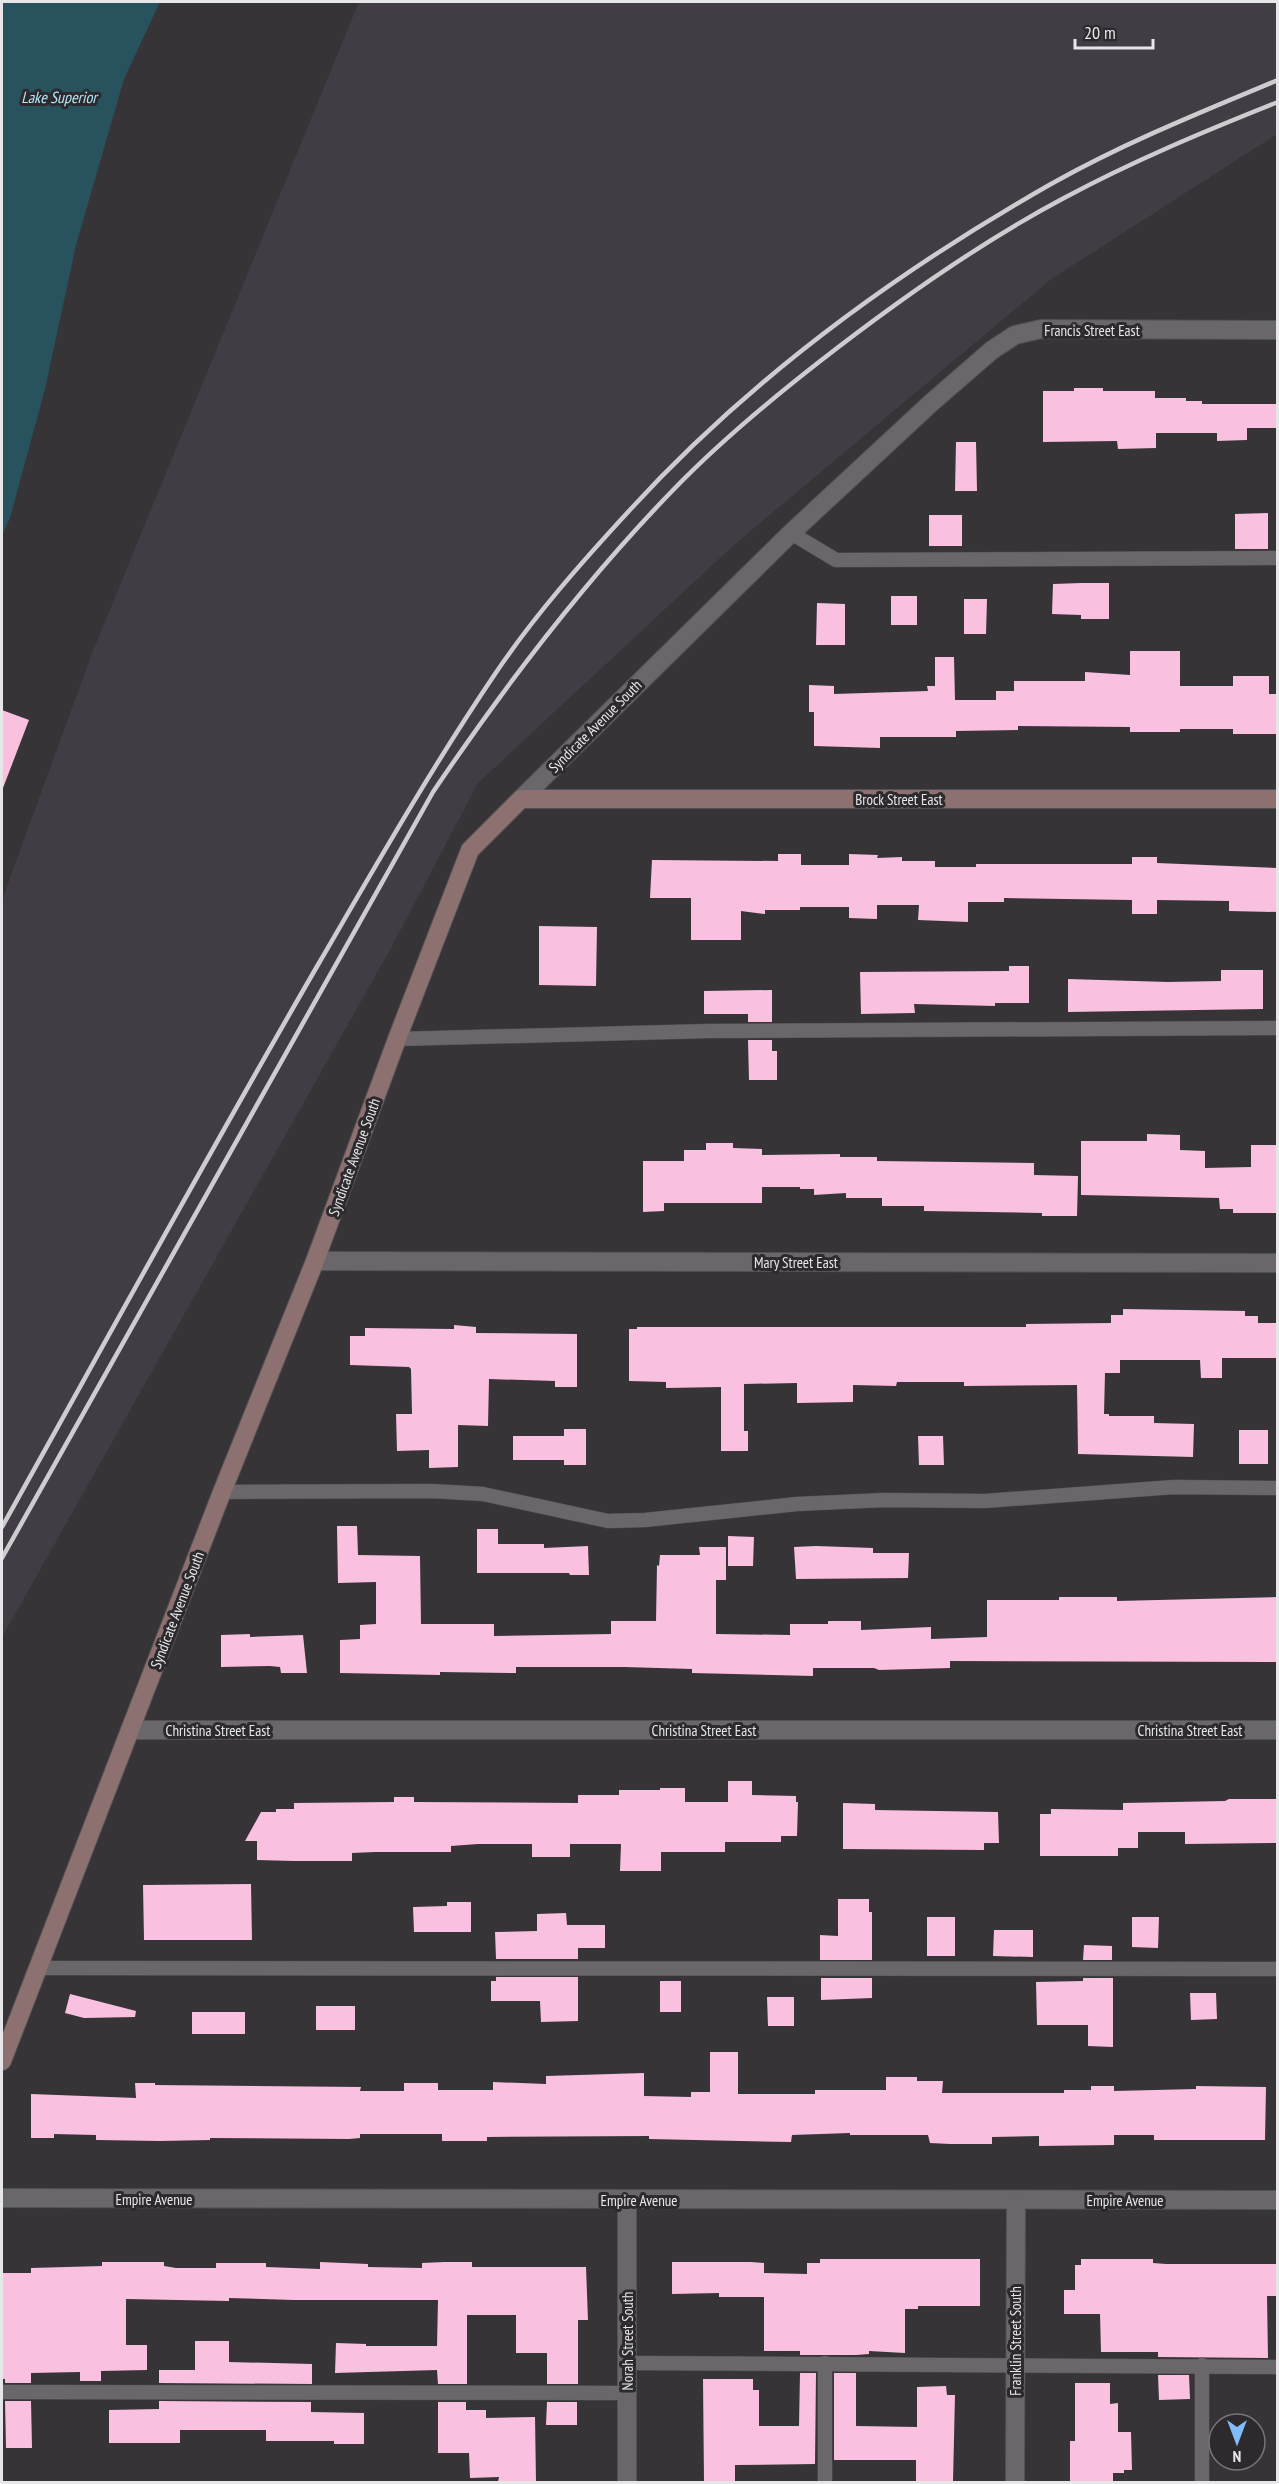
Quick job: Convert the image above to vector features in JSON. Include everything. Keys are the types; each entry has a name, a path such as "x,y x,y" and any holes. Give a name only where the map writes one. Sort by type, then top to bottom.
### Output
{"street":[{"name":"Francis Street East","path":"931,403 992,350 1015,335 1041,329 1278,330"},
{"name":"Syndicate Avenue South","path":"2,2061 222,1492 315,1261 470,850 791,534 931,403"},
{"name":"Brock Street East","path":"521,800 1278,799"},
{"name":"Mary Street East","path":"315,1261 1278,1263"},
{"name":"Christina Street East","path":"130,1730 1278,1730"},
{"name":"Empire Avenue","path":"2,2198 1278,2200"},
{"name":"Norah Street South","path":"627,2200 627,2482"},
{"name":"Franklin Street South","path":"1015,2482 1016,2200"}],"lane":[{"path":"791,534 836,560 1278,558"},
{"path":"397,1039 709,1030 1278,1028"},
{"path":"222,1492 432,1491 483,1494 608,1521 645,1520 807,1504 884,1500 985,1501 1174,1487 1278,1488"},
{"path":"39,1968 1278,1969"},
{"path":"627,2363 1278,2367"},
{"path":"825,2363 825,2482"},
{"path":"1202,2365 1202,2482"},
{"path":"2,2392 627,2393"}],"shaded area":[{"path":"359,2 1277,2 1277,134 1050,280 735,544 478,783 391,948 2,1637 2,900 91,656"}],"water":[{"name":"Lake Superior","path":"2,2 160,2 124,79 76,245 45,389 10,518 2,535"}],"building":[{"path":"1074,388 1103,388 1103,391 1155,391 1155,398 1186,398 1186,401 1202,401 1202,404 1278,404 1278,428 1247,428 1247,440 1217,441 1217,433 1156,433 1156,448 1118,449 1117,441 1043,442 1043,391 1074,391"},
{"path":"956,442 976,442 977,491 955,491"},
{"path":"1268,513 1268,549 1235,549 1235,514"},
{"path":"929,515 962,515 962,546 929,546"},
{"path":"1109,583 1109,619 1081,619 1081,615 1052,614 1053,584"},
{"path":"891,596 917,596 917,625 891,625"},
{"path":"964,599 987,599 986,634 964,634"},
{"path":"817,603 845,604 845,645 816,645"},
{"path":"1130,651 1180,651 1180,686 1233,686 1233,676 1269,676 1269,694 1278,694 1278,734 1233,734 1233,729 1130,732 1130,727 1018,726 1018,730 956,731 956,737 880,737 880,748 814,746 814,712 809,712 809,685 834,686 834,694 928,691 927,686 935,686 935,657 954,657 955,700 996,700 996,691 1014,691 1014,681 1085,681 1085,672 1130,675"},
{"path":"2,710 29,720 3,788 2,788"},
{"path":"778,854 801,854 801,865 849,865 849,854 878,855 877,858 902,857 902,861 935,861 935,867 976,867 976,864 1132,864 1132,857 1157,857 1157,863 1278,868 1278,912 1229,911 1229,901 1157,900 1157,914 1132,914 1132,900 1004,898 1004,902 968,902 968,922 918,920 919,905 877,905 877,919 849,918 849,907 800,907 800,910 765,910 765,914 741,911 741,940 691,940 691,898 650,898 652,860 778,861"},
{"path":"539,926 597,927 596,986 539,985"},
{"path":"1009,966 1029,966 1029,1003 995,1003 995,1006 914,1004 915,1013 861,1014 860,972 1009,971"},
{"path":"1221,970 1263,970 1263,1009 1068,1012 1068,979 1221,981"},
{"path":"772,990 772,1022 748,1022 748,1014 704,1014 704,991"},
{"path":"748,1040 772,1040 772,1051 777,1051 777,1080 749,1080"},
{"path":"1147,1134 1180,1135 1180,1150 1205,1151 1205,1168 1251,1167 1251,1145 1278,1145 1278,1213 1233,1213 1233,1209 1220,1209 1219,1198 1081,1195 1081,1141 1147,1141"},
{"path":"706,1143 733,1143 733,1148 762,1149 762,1155 840,1154 840,1157 877,1157 877,1161 1034,1163 1034,1175 1078,1176 1077,1216 1042,1216 1042,1213 924,1211 924,1206 882,1206 882,1198 846,1198 846,1193 814,1195 814,1189 800,1189 800,1187 762,1187 762,1203 664,1203 664,1211 643,1212 643,1161 684,1161 684,1150 706,1150"},
{"path":"1123,1309 1245,1311 1245,1316 1258,1316 1258,1323 1278,1323 1278,1358 1222,1358 1222,1378 1201,1378 1200,1360 1120,1360 1120,1373 1105,1373 1104,1414 1154,1416 1154,1423 1194,1424 1193,1457 1078,1454 1077,1385 964,1386 964,1382 897,1382 896,1386 853,1385 853,1402 797,1403 797,1383 744,1384 744,1431 748,1431 748,1451 721,1451 721,1387 666,1388 666,1382 629,1381 629,1329 637,1329 637,1327 1026,1327 1026,1324 1111,1323 1111,1315 1123,1315"},
{"path":"454,1325 476,1327 476,1333 577,1334 577,1387 555,1387 555,1381 489,1379 488,1426 458,1425 458,1467 429,1468 429,1450 397,1451 396,1414 412,1414 411,1369 409,1367 350,1365 350,1336 365,1336 365,1328 454,1329"},
{"path":"564,1429 586,1429 586,1465 564,1465 564,1460 513,1460 513,1436 564,1436"},
{"path":"1239,1430 1268,1430 1268,1464 1239,1464"},
{"path":"918,1436 943,1436 944,1465 919,1465"},
{"path":"337,1526 357,1526 358,1555 420,1556 421,1624 494,1624 494,1636 611,1634 611,1621 656,1621 657,1565 659,1566 660,1555 700,1555 699,1547 726,1547 726,1580 716,1580 716,1634 790,1635 790,1624 861,1621 861,1630 931,1627 931,1639 987,1637 987,1600 1117,1597 1117,1601 1278,1597 1278,1662 950,1661 950,1668 879,1670 874,1668 813,1668 813,1676 692,1673 692,1669 624,1667 516,1667 516,1673 440,1672 440,1675 340,1673 340,1640 360,1639 360,1625 376,1624 376,1582 338,1583"},
{"path":"477,1529 498,1529 498,1544 544,1544 544,1548 588,1546 589,1575 477,1573"},
{"path":"728,1536 754,1537 753,1566 728,1566"},
{"path":"794,1547 873,1548 873,1553 909,1553 908,1578 796,1579"},
{"path":"250,1634 250,1637 303,1635 307,1673 281,1673 280,1667 270,1666 221,1667 221,1635"},
{"path":"728,1781 752,1781 752,1795 796,1796 796,1802 798,1802 797,1836 781,1836 781,1842 725,1842 725,1852 661,1852 661,1871 620,1871 621,1844 570,1844 570,1857 532,1857 532,1844 478,1844 451,1846 451,1852 352,1853 352,1861 294,1861 257,1860 257,1841 245,1841 261,1812 294,1809 294,1803 394,1802 394,1797 414,1797 414,1802 578,1803 578,1795 619,1795 619,1790 660,1790 660,1788 685,1788 685,1802 728,1802"},
{"path":"1229,1799 1278,1799 1278,1843 1185,1844 1185,1832 1138,1832 1138,1848 1118,1848 1118,1856 1040,1856 1040,1814 1051,1814 1051,1809 1123,1810 1123,1803 1225,1801"},
{"path":"843,1803 875,1804 875,1810 998,1812 999,1843 984,1843 984,1850 843,1849"},
{"path":"251,1884 252,1940 144,1940 143,1885"},
{"path":"838,1899 869,1899 869,1912 872,1912 872,1960 820,1960 820,1935 838,1936"},
{"path":"447,1902 471,1902 471,1932 414,1932 413,1907 447,1906"},
{"path":"566,1913 567,1925 605,1925 605,1948 578,1948 578,1959 496,1959 495,1932 537,1931 537,1914"},
{"path":"927,1917 955,1917 955,1956 927,1956"},
{"path":"1132,1917 1159,1917 1158,1948 1132,1947"},
{"path":"994,1930 1033,1930 1033,1957 993,1956"},
{"path":"1084,1945 1112,1946 1112,1960 1083,1960"},
{"path":"496,1977 578,1977 578,2021 541,2022 540,2001 491,2001 491,1981 496,1981"},
{"path":"821,1978 872,1978 872,1998 821,2000"},
{"path":"1083,1978 1113,1978 1113,2047 1088,2046 1088,2025 1037,2025 1036,1982 1083,1981"},
{"path":"660,1981 681,1981 681,2012 660,2012"},
{"path":"1190,1993 1216,1993 1217,2019 1191,2020"},
{"path":"70,1994 136,2011 135,2017 84,2018 65,2013"},
{"path":"767,1997 794,1997 794,2026 768,2026"},
{"path":"316,2006 355,2006 355,2030 316,2030"},
{"path":"192,2012 245,2012 245,2034 192,2034"},
{"path":"710,2052 738,2052 738,2094 815,2094 815,2090 886,2090 886,2077 917,2077 917,2081 943,2081 942,2093 1064,2093 1064,2090 1091,2090 1091,2086 1114,2086 1114,2091 1196,2089 1196,2086 1266,2087 1265,2140 1154,2140 1154,2135 1114,2135 1114,2145 1039,2146 1039,2136 992,2137 992,2144 950,2144 930,2143 928,2135 850,2135 850,2133 792,2135 791,2142 649,2139 649,2136 487,2137 487,2141 442,2141 442,2134 360,2134 360,2138 349,2139 210,2138 210,2140 160,2141 96,2140 96,2135 54,2134 54,2138 31,2138 31,2094 136,2098 135,2083 361,2087 360,2091 404,2091 404,2083 438,2083 438,2090 493,2090 493,2082 546,2084 546,2076 644,2073 644,2096 691,2097 691,2092 710,2092"},
{"path":"820,2259 980,2259 980,2306 918,2306 918,2309 905,2309 905,2353 869,2351 869,2354 856,2355 800,2355 800,2351 764,2351 764,2297 719,2297 719,2293 672,2294 672,2262 764,2263 764,2273 807,2274 807,2263 820,2263"},
{"path":"1081,2259 1153,2259 1153,2263 1166,2264 1278,2264 1278,2296 1267,2296 1268,2358 1158,2357 1158,2352 1101,2352 1100,2314 1064,2314 1064,2290 1075,2290 1075,2265 1081,2265"},
{"path":"102,2262 164,2262 164,2266 176,2268 216,2268 216,2263 266,2263 266,2267 320,2269 320,2262 368,2264 368,2267 422,2268 422,2263 472,2262 472,2267 586,2267 588,2320 578,2320 578,2384 547,2384 547,2353 516,2353 516,2315 467,2315 467,2384 438,2384 437,2370 335,2373 336,2343 366,2344 366,2346 437,2346 438,2300 229,2298 229,2301 126,2299 126,2345 147,2345 147,2370 101,2371 101,2381 80,2381 80,2372 31,2373 31,2383 5,2383 5,2379 2,2379 2,2273 31,2273 31,2268 102,2266"},
{"path":"195,2341 229,2341 229,2362 312,2364 312,2384 159,2383 159,2370 195,2370"},
{"path":"800,2373 816,2373 815,2464 735,2465 735,2482 704,2482 703,2379 753,2379 753,2390 759,2390 759,2426 799,2426"},
{"path":"834,2373 856,2373 856,2426 917,2427 917,2387 946,2386 947,2395 955,2395 953,2482 916,2482 916,2460 834,2460"},
{"path":"1158,2375 1189,2375 1190,2399 1159,2400"},
{"path":"1075,2383 1110,2383 1110,2404 1118,2403 1118,2432 1131,2432 1132,2470 1113,2473 1113,2482 1070,2482 1070,2441 1075,2441"},
{"path":"5,2401 31,2401 32,2448 6,2448"},
{"path":"159,2401 311,2402 311,2412 364,2413 364,2444 334,2444 334,2441 266,2441 266,2430 180,2430 180,2443 109,2443 109,2410 159,2409"},
{"path":"438,2402 466,2402 466,2410 486,2410 486,2418 535,2417 536,2482 498,2482 499,2477 470,2478 469,2453 438,2453"},
{"path":"547,2402 577,2402 577,2425 546,2425"}],"railway":[{"path":"2,1527 239,1103 405,817 510,652 558,590 628,512 723,417 774,373 881,292 993,218 1079,169 1163,129 1278,80"},
{"path":"2,1558 433,792 489,712 548,634 642,522 745,422 848,340 969,254 1032,216 1116,171 1278,102"}]}
